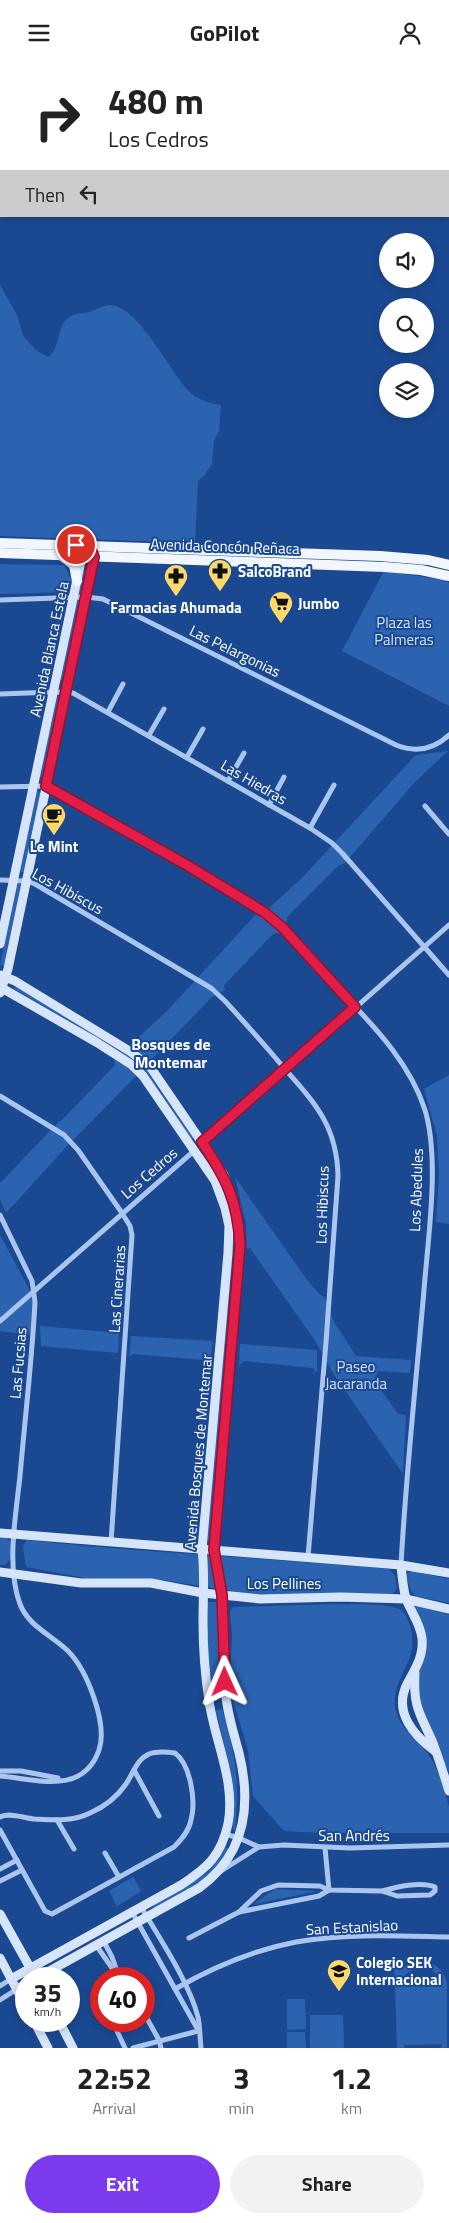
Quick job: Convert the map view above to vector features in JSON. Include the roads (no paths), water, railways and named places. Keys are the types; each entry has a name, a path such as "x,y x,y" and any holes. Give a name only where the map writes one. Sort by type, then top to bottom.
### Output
{"main road":[{"name":"Avenida Concón Reñaca","path":"0,543 390,557 428,560 449,565"},
{"name":"Avenida Concón Reñaca","path":"0,553 385,567 421,570 449,576"},
{"path":"61,555 74,565 77,581"}],"street":[{"name":"Avenida Blanca Estela","path":"0,944 82,556 89,545"},
{"path":"89,545 94,557"},
{"name":"Avenida Blanca Estela","path":"1,989 26,881 94,557"},
{"name":"Las Pelargonias","path":"0,600 74,597 103,599 396,745 408,749 421,750 434,746 449,735"},
{"path":"108,712 123,683"},
{"name":"Las Hiedras","path":"0,695 54,692 73,693 310,828 332,843 342,853 449,975"},
{"path":"149,735 164,709"},
{"path":"187,757 203,729"},
{"path":"228,781 244,753"},
{"path":"269,805 284,777"},
{"path":"310,828 334,785"},
{"name":"Los Abedules","path":"0,787 46,786 185,864 264,912 282,927 355,1007 385,1042 410,1077 425,1111 432,1149 425,1271 401,1565 406,1599 421,1629 422,1639 420,1657 404,1694 404,1713 412,1731 436,1751"},
{"path":"425,806 449,834"},
{"name":"Los Hibiscus","path":"0,880 14,879 26,881 211,988 225,1001 306,1093 324,1118 334,1145 337,1165 327,1333 308,1557"},
{"name":"Los Cedros","path":"0,1321 449,925"},
{"name":"Avenida Bosques de Montemar","path":"3,976 140,1058 151,1068 224,1175 233,1197 239,1220 240,1245 214,1550 222,1595 226,1699 240,1755 243,1779 244,1810 239,1838 231,1856 219,1872 199,1888 56,1967"},
{"name":"Avenida Bosques de Montemar","path":"1,989 120,1056 143,1076 221,1194 229,1226 202,1549 204,1653 209,1702 229,1792 229,1819 217,1853 204,1870 142,1907 32,1967"},
{"name":"Las Cinerarias","path":"0,1095 64,1135 78,1150 130,1226 133,1243 111,1542"},
{"name":"Las Fucsias","path":"0,1215 32,1281 34,1291 33,1339 15,1534 17,1593 23,1611 30,1621 70,1653 87,1683 100,1721 101,1743 96,1758 86,1770 74,1779"},
{"name":"Los Pellines","path":"0,1533 401,1565 449,1573"},
{"name":"Los Pellines","path":"0,1572 81,1583 151,1583 204,1593 260,1599 341,1597 406,1599 449,1609"},
{"name":"Los Abedules","path":"415,1672 415,1701 418,1712 436,1751 449,1791"},
{"path":"209,1702 226,1699"},
{"path":"0,1817 6,1815 57,1820 81,1817 99,1809 120,1792 140,1761 153,1753 175,1753 184,1763 190,1786 193,1814 187,1832 174,1847 52,1914 45,1911 0,1830"},
{"path":"134,1770 159,1816"},
{"path":"0,1771 21,1771 52,1778 74,1779"},
{"path":"0,1776 43,1781 74,1779"},
{"path":"57,1820 74,1849"},
{"name":"San Andrés","path":"225,1834 259,1847"},
{"name":"San Andrés","path":"219,1872 259,1847 284,1845 325,1848 449,1845"},
{"path":"325,1848 329,1890"},
{"path":"105,1853 119,1877"},
{"path":"0,1869 17,1860"},
{"path":"0,1881 22,1870"},
{"path":"239,1912 261,1891 273,1885 320,1887 329,1890 382,1891 397,1887 428,1885 435,1887 436,1891 430,1895 397,1896 382,1891"},
{"path":"189,1938 239,1912 319,1896 329,1890"},
{"path":"142,1907 184,1984 198,2020 201,2048"},
{"path":"132,1912 198,2031"},
{"path":"0,1914 29,1967"},
{"name":"San Estanislao","path":"175,1989 240,1958 297,1942 330,1937 449,1937"},
{"path":"99,1942 112,1967"},
{"path":"99,1942 112,1957 116,1967"},
{"path":"0,1958 15,1986"},
{"name":"Avenida Bosques de Montemar","path":"0,1986 15,1977"},
{"path":"0,2000 15,1990"},
{"path":"133,2048 198,2031"},
{"path":"40,2032 48,2048"},
{"path":"65,2032 73,2048"},
{"path":"117,2032 125,2048"},
{"path":"155,2032 161,2048"}],"place":[{"name":"SalcoBrand","path":"220,592"},
{"name":"Farmacias Ahumada","path":"176,597"},
{"name":"Jumbo","path":"281,624"},
{"name":"Le Mint","path":"54,836"},
{"name":"Colegio SEK Internacional","path":"339,1992"}],"district":[{"name":"Bosques de Montemar","path":"171,1053"}],"park label":[{"name":"Plaza las Palmeras","path":"404,630"},
{"name":"Paseo Jacaranda","path":"356,1374"}]}
